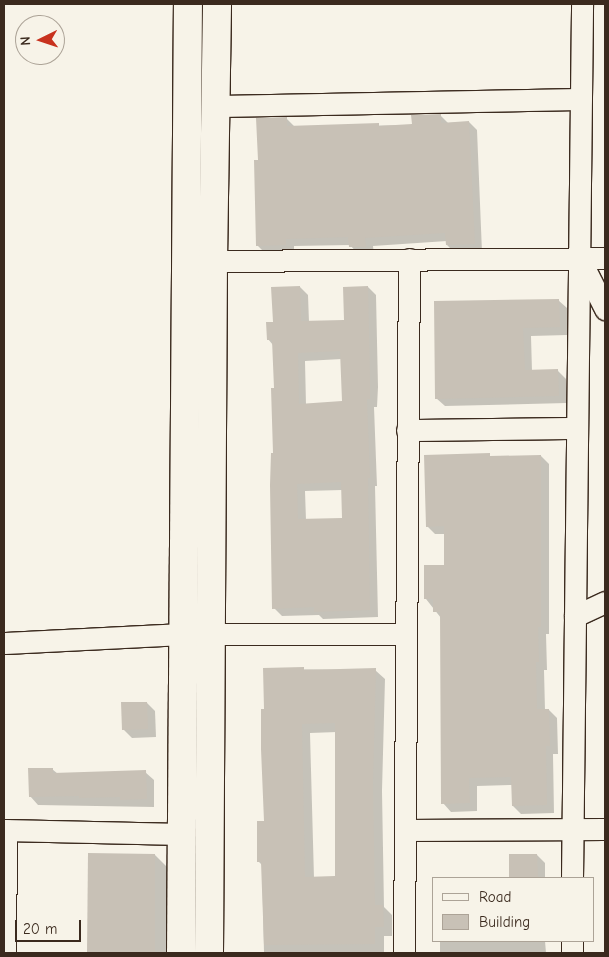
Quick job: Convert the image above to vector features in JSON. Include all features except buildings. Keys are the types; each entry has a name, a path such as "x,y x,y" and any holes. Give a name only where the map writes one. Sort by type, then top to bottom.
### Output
{"street":[{"path":"181,953 188,4"},
{"path":"209,953 213,261 217,106 217,4"},
{"path":"572,877 582,4"},
{"path":"217,106 581,99"},
{"path":"579,258 605,309"},
{"path":"213,261 605,258"},
{"path":"404,953 409,259"},
{"path":"408,430 577,428"},
{"path":"575,616 605,602"},
{"path":"5,644 183,634 406,634"},
{"path":"5,953 5,830 182,834"},
{"path":"405,830 605,830"}]}
